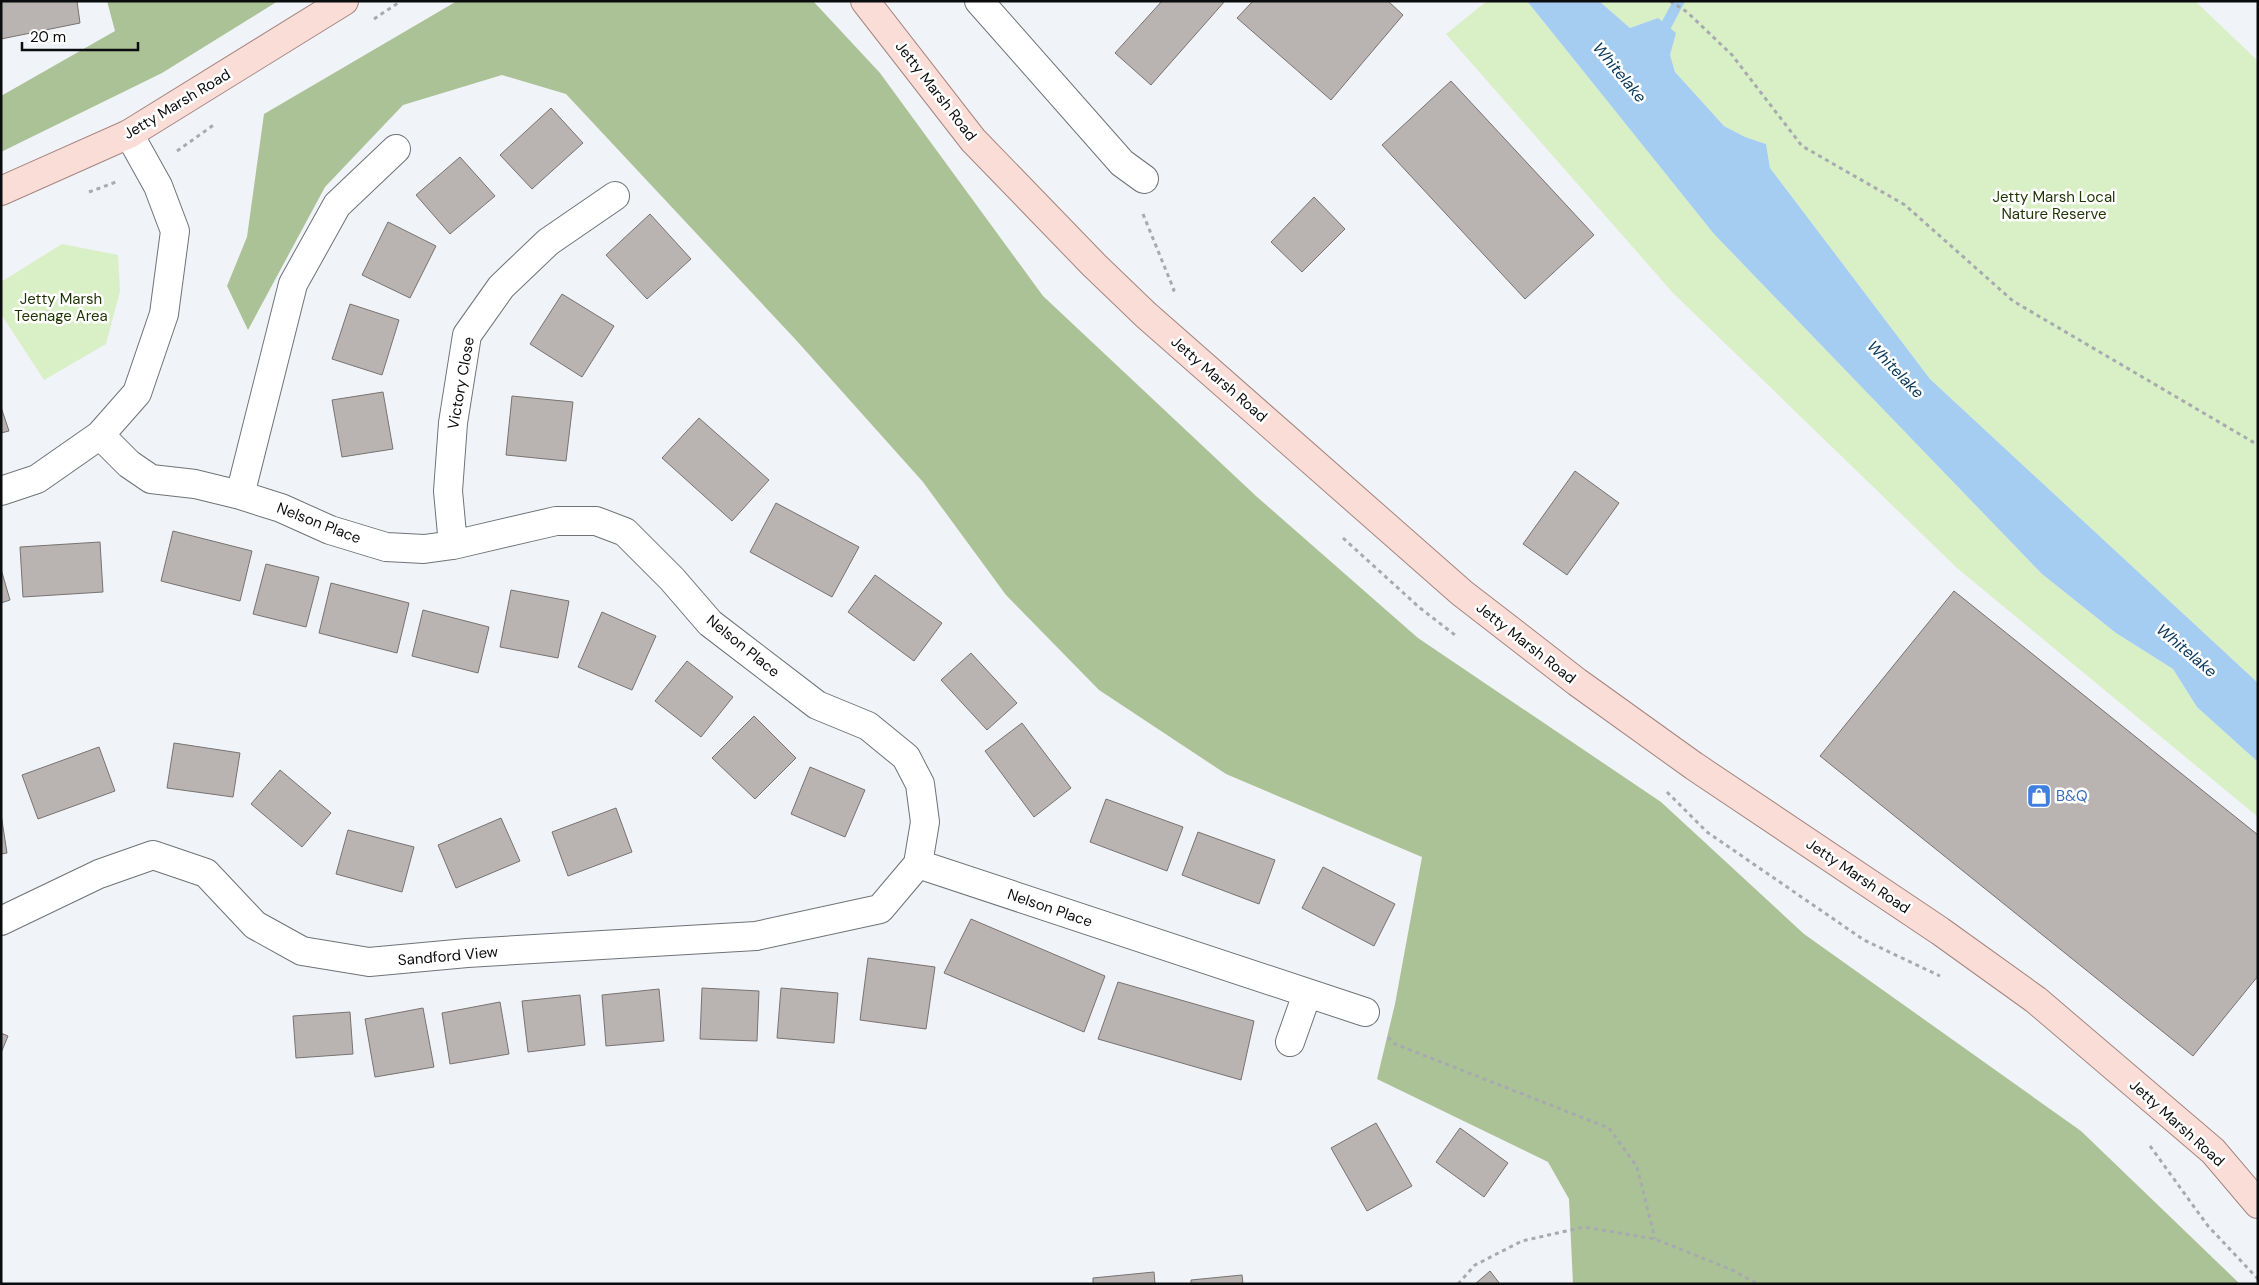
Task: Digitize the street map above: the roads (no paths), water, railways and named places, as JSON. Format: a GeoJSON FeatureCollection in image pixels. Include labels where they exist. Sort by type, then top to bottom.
{"type":"FeatureCollection","features":[{"type":"Feature","properties":{"kind":"main road","name":"Jetty Marsh Road"},"geometry":{"type":"LineString","coordinates":[[1,191],[129,134],[344,1]]}},
{"type":"Feature","properties":{"kind":"main road","name":"Jetty Marsh Road"},"geometry":{"type":"LineString","coordinates":[[865,1],[974,140],[1094,265],[1146,315],[1462,593],[1577,682],[1694,766],[1940,931],[2036,1000],[2213,1151],[2258,1204]]}},
{"type":"Feature","properties":{"kind":"street"},"geometry":{"type":"LineString","coordinates":[[979,1],[1122,163],[1144,179]]}},
{"type":"Feature","properties":{"kind":"street"},"geometry":{"type":"LineString","coordinates":[[1,491],[37,479],[100,435],[137,393],[164,314],[175,231],[158,186],[129,134]]}},
{"type":"Feature","properties":{"kind":"street"},"geometry":{"type":"LineString","coordinates":[[240,495],[293,284],[337,205],[396,150]]}},
{"type":"Feature","properties":{"kind":"street","name":"Victory Close"},"geometry":{"type":"LineString","coordinates":[[453,545],[448,491],[453,423],[467,335],[501,287],[548,242],[615,196]]}},
{"type":"Feature","properties":{"kind":"street","name":"Nelson Place"},"geometry":{"type":"LineString","coordinates":[[100,435],[129,464],[151,479],[195,484],[240,495],[281,508],[330,530],[386,547],[424,549],[453,545],[556,521],[596,521],[625,532],[672,579],[710,623],[818,705],[868,726],[906,757],[920,784],[925,822],[918,864],[1365,1012]]}},
{"type":"Feature","properties":{"kind":"street","name":"Sandford View"},"geometry":{"type":"LineString","coordinates":[[1,922],[99,874],[153,855],[206,873],[255,925],[302,950],[369,962],[468,953],[756,936],[880,909],[918,864]]}},
{"type":"Feature","properties":{"kind":"street"},"geometry":{"type":"LineString","coordinates":[[1290,1042],[1307,994]]}},
{"type":"Feature","properties":{"kind":"water","name":"Whitelake"},"geometry":{"type":"Polygon","coordinates":[[[1527,1],[1599,1],[1630,28],[1658,18],[1676,33],[1670,55],[1675,72],[1724,126],[1745,137],[1766,144],[1770,168],[1930,379],[2258,683],[2258,762],[2197,707],[2173,669],[2116,633],[2042,574],[1714,234],[1527,1]]]}},
{"type":"Feature","properties":{"kind":"waterway"},"geometry":{"type":"LineString","coordinates":[[1659,39],[1679,1]]}},
{"type":"Feature","properties":{"kind":"place","name":"B&Q"},"geometry":{"type":"Point","coordinates":[2039,796]}},
{"type":"Feature","properties":{"kind":"park label","name":"Jetty Marsh Local Nature Reserve"},"geometry":{"type":"Point","coordinates":[2054,206]}},
{"type":"Feature","properties":{"kind":"park label","name":"Jetty Marsh Teenage Area"},"geometry":{"type":"Point","coordinates":[61,308]}}]}
